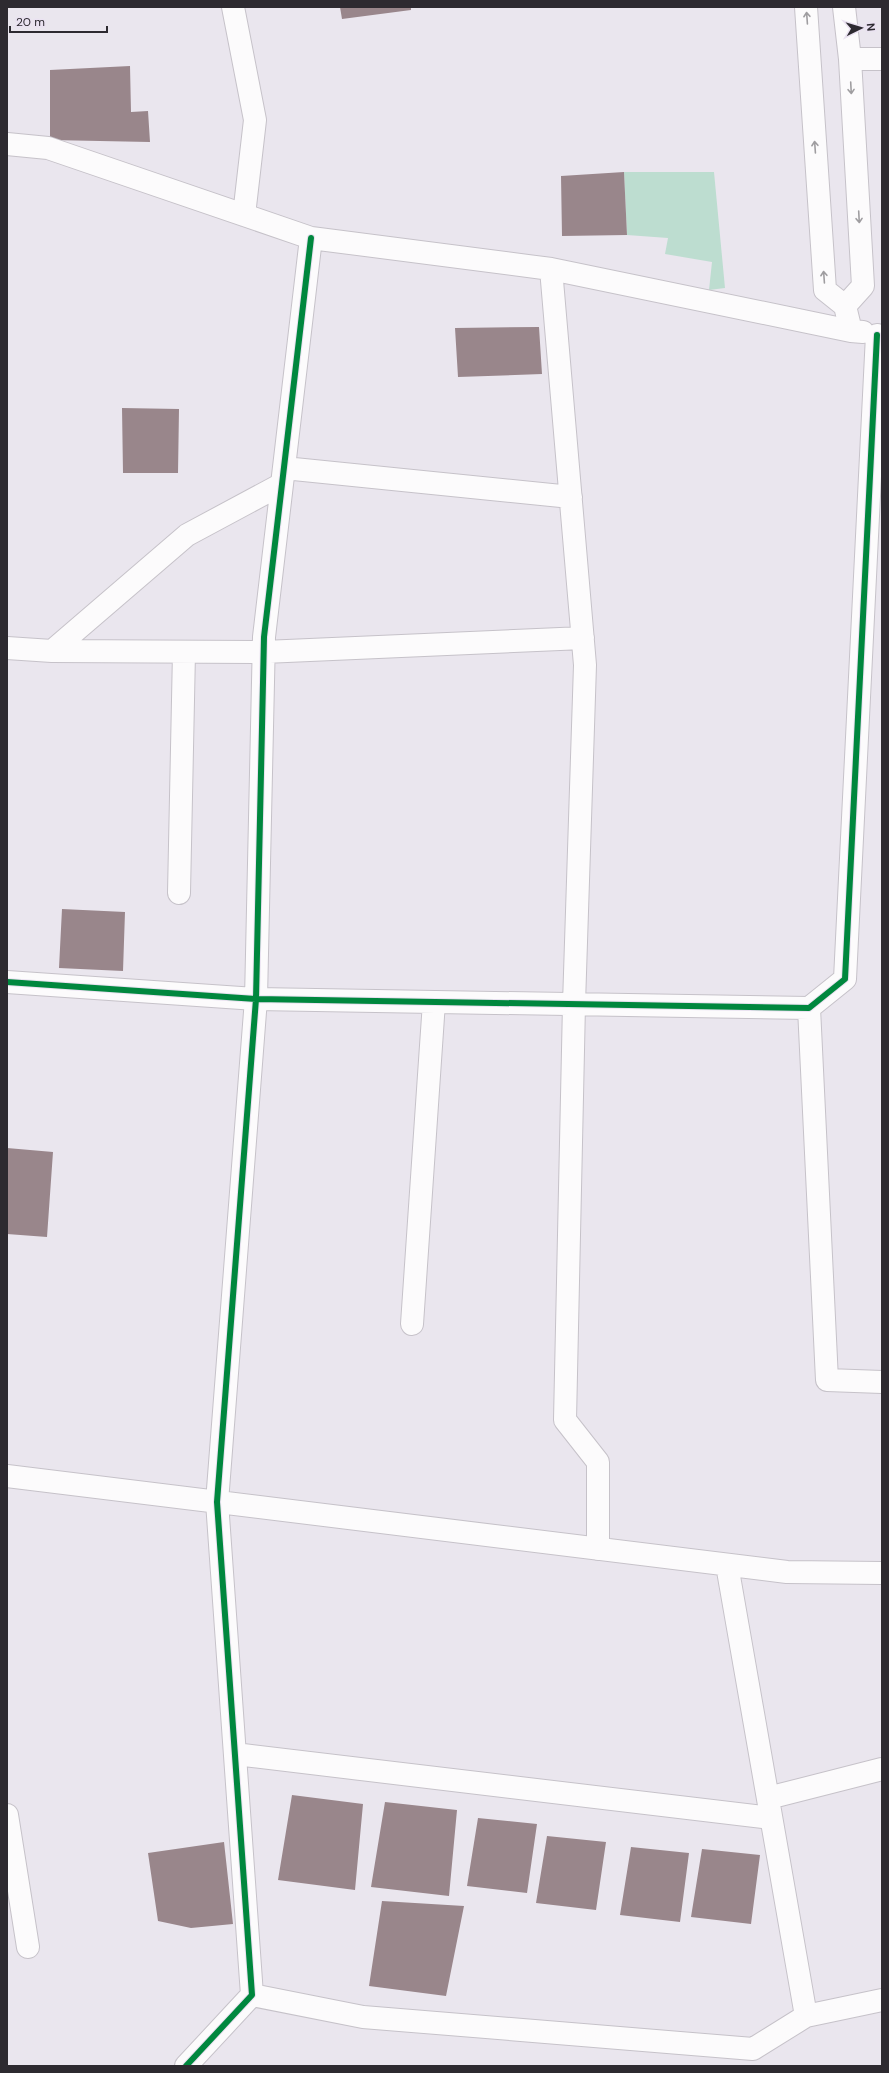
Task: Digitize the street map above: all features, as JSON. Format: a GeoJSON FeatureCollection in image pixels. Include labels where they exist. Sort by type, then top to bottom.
{"type":"FeatureCollection","features":[{"type":"Feature","properties":{"kind":"street"},"geometry":{"type":"LineString","coordinates":[[233,7],[255,120],[244,215]]}},
{"type":"Feature","properties":{"kind":"street"},"geometry":{"type":"LineString","coordinates":[[806,7],[825,290],[846,306],[851,331]]}},
{"type":"Feature","properties":{"kind":"street"},"geometry":{"type":"LineString","coordinates":[[844,7],[850,59],[863,286],[846,306]]}},
{"type":"Feature","properties":{"kind":"street"},"geometry":{"type":"LineString","coordinates":[[850,59],[882,59]]}},
{"type":"Feature","properties":{"kind":"street"},"geometry":{"type":"LineString","coordinates":[[7,144],[48,148],[311,238],[551,269],[851,331],[880,335],[845,979],[809,1008],[256,999],[7,982]]}},
{"type":"Feature","properties":{"kind":"street"},"geometry":{"type":"LineString","coordinates":[[186,2066],[252,1995],[217,1502],[256,999],[264,637],[311,238]]}},
{"type":"Feature","properties":{"kind":"street"},"geometry":{"type":"LineString","coordinates":[[551,269],[585,665],[574,1004],[565,1420],[598,1462],[598,1549]]}},
{"type":"Feature","properties":{"kind":"street"},"geometry":{"type":"LineString","coordinates":[[52,652],[187,535],[283,476],[571,497]]}},
{"type":"Feature","properties":{"kind":"street"},"geometry":{"type":"LineString","coordinates":[[7,648],[52,652],[264,652],[583,638]]}},
{"type":"Feature","properties":{"kind":"street"},"geometry":{"type":"LineString","coordinates":[[179,893],[184,652]]}},
{"type":"Feature","properties":{"kind":"street"},"geometry":{"type":"LineString","coordinates":[[412,1324],[434,1002]]}},
{"type":"Feature","properties":{"kind":"street"},"geometry":{"type":"LineString","coordinates":[[809,1008],[827,1380],[882,1382]]}},
{"type":"Feature","properties":{"kind":"street"},"geometry":{"type":"LineString","coordinates":[[7,1476],[787,1572],[882,1573]]}},
{"type":"Feature","properties":{"kind":"street"},"geometry":{"type":"LineString","coordinates":[[728,1565],[806,2016]]}},
{"type":"Feature","properties":{"kind":"street"},"geometry":{"type":"LineString","coordinates":[[235,1754],[769,1808],[882,1769]]}},
{"type":"Feature","properties":{"kind":"street"},"geometry":{"type":"LineString","coordinates":[[7,1815],[28,1947]]}},
{"type":"Feature","properties":{"kind":"street"},"geometry":{"type":"LineString","coordinates":[[252,1995],[363,2017],[753,2049],[806,2016],[882,2000]]}},
{"type":"Feature","properties":{"kind":"green space"},"geometry":{"type":"Polygon","coordinates":[[[624,172],[714,172],[725,288],[709,290],[712,262],[665,254],[668,238],[627,235],[624,172]]]}},
{"type":"Feature","properties":{"kind":"building"},"geometry":{"type":"Polygon","coordinates":[[[340,7],[411,7],[411,10],[342,19],[340,7]]]}},
{"type":"Feature","properties":{"kind":"building"},"geometry":{"type":"Polygon","coordinates":[[[130,66],[131,112],[148,111],[150,142],[50,140],[50,70],[130,66]]]}},
{"type":"Feature","properties":{"kind":"building"},"geometry":{"type":"Polygon","coordinates":[[[624,172],[627,235],[562,236],[561,176],[624,172]]]}},
{"type":"Feature","properties":{"kind":"building"},"geometry":{"type":"Polygon","coordinates":[[[539,327],[542,374],[458,377],[455,328],[539,327]]]}},
{"type":"Feature","properties":{"kind":"building"},"geometry":{"type":"Polygon","coordinates":[[[122,408],[179,409],[178,473],[123,473],[122,408]]]}},
{"type":"Feature","properties":{"kind":"building"},"geometry":{"type":"Polygon","coordinates":[[[62,909],[125,912],[123,971],[59,968],[62,909]]]}},
{"type":"Feature","properties":{"kind":"building"},"geometry":{"type":"Polygon","coordinates":[[[7,1148],[53,1152],[47,1237],[7,1234],[7,1148]]]}},
{"type":"Feature","properties":{"kind":"building"},"geometry":{"type":"Polygon","coordinates":[[[292,1795],[363,1804],[355,1890],[278,1880],[292,1795]]]}},
{"type":"Feature","properties":{"kind":"building"},"geometry":{"type":"Polygon","coordinates":[[[385,1802],[457,1810],[449,1896],[371,1887],[385,1802]]]}},
{"type":"Feature","properties":{"kind":"building"},"geometry":{"type":"Polygon","coordinates":[[[478,1818],[537,1824],[527,1893],[467,1886],[478,1818]]]}},
{"type":"Feature","properties":{"kind":"building"},"geometry":{"type":"Polygon","coordinates":[[[547,1836],[606,1842],[596,1910],[536,1903],[547,1836]]]}},
{"type":"Feature","properties":{"kind":"building"},"geometry":{"type":"Polygon","coordinates":[[[224,1842],[233,1924],[191,1928],[158,1921],[148,1853],[224,1842]]]}},
{"type":"Feature","properties":{"kind":"building"},"geometry":{"type":"Polygon","coordinates":[[[631,1847],[689,1853],[680,1922],[620,1915],[631,1847]]]}},
{"type":"Feature","properties":{"kind":"building"},"geometry":{"type":"Polygon","coordinates":[[[702,1849],[760,1855],[751,1924],[691,1917],[702,1849]]]}},
{"type":"Feature","properties":{"kind":"building"},"geometry":{"type":"Polygon","coordinates":[[[382,1901],[464,1906],[446,1996],[369,1986],[382,1901]]]}},
{"type":"Feature","properties":{"kind":"cycle path"},"geometry":{"type":"LineString","coordinates":[[186,2066],[252,1995],[217,1502],[256,999],[264,637],[311,238]]}},
{"type":"Feature","properties":{"kind":"cycle path"},"geometry":{"type":"LineString","coordinates":[[7,982],[256,999],[809,1008],[845,979],[877,335]]}}]}
